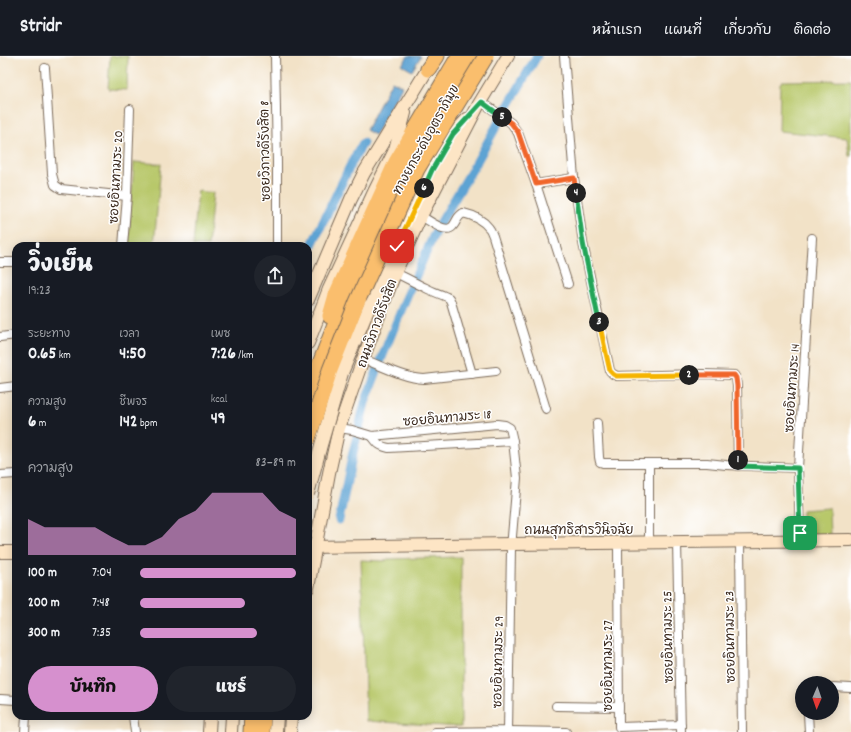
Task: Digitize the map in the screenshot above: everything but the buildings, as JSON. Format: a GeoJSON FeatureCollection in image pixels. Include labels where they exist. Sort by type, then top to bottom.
{"type":"FeatureCollection","features":[{"type":"Feature","properties":{"kind":"highway"},"geometry":{"type":"LineString","coordinates":[[312,378],[317,364],[332,292],[396,162],[459,56]]}},
{"type":"Feature","properties":{"kind":"highway","name":"ทางยกระดับอุตราภิมุข"},"geometry":{"type":"LineString","coordinates":[[312,388],[346,298],[408,163],[472,56]]}},
{"type":"Feature","properties":{"kind":"highway","name":"ถนนวิภาวดีรังสิต"},"geometry":{"type":"LineString","coordinates":[[312,415],[327,368],[355,299],[415,167],[482,56]]}},
{"type":"Feature","properties":{"kind":"highway","name":"ทางยกระดับอุตราภิมุข"},"geometry":{"type":"LineString","coordinates":[[312,426],[330,370],[352,315],[417,169],[486,56]]}},
{"type":"Feature","properties":{"kind":"highway"},"geometry":{"type":"LineString","coordinates":[[247,732],[248,720]]}},
{"type":"Feature","properties":{"kind":"highway"},"geometry":{"type":"LineString","coordinates":[[250,732],[252,720]]}},
{"type":"Feature","properties":{"kind":"highway"},"geometry":{"type":"LineString","coordinates":[[259,732],[260,720]]}},
{"type":"Feature","properties":{"kind":"highway"},"geometry":{"type":"LineString","coordinates":[[262,732],[263,720]]}},
{"type":"Feature","properties":{"kind":"main road","name":"ถนนวิภาวดีรังสิต"},"geometry":{"type":"LineString","coordinates":[[312,543],[340,426],[368,361],[395,273],[422,216],[480,103],[508,56]]}},
{"type":"Feature","properties":{"kind":"main road"},"geometry":{"type":"LineString","coordinates":[[312,288],[351,198],[364,173],[434,60]]}},
{"type":"Feature","properties":{"kind":"main road"},"geometry":{"type":"LineString","coordinates":[[312,334],[332,292],[374,192],[395,150],[410,97]]}},
{"type":"Feature","properties":{"kind":"main road"},"geometry":{"type":"LineString","coordinates":[[312,480],[342,373],[370,305],[432,170],[453,134],[480,103]]}},
{"type":"Feature","properties":{"kind":"main road"},"geometry":{"type":"LineString","coordinates":[[312,428],[322,432],[340,426]]}},
{"type":"Feature","properties":{"kind":"main road"},"geometry":{"type":"LineString","coordinates":[[312,494],[314,494],[328,473]]}},
{"type":"Feature","properties":{"kind":"main road","name":"ถนนสุทธิสารวินิจฉัย"},"geometry":{"type":"LineString","coordinates":[[312,547],[851,540]]}},
{"type":"Feature","properties":{"kind":"main road"},"geometry":{"type":"LineString","coordinates":[[0,552],[12,552]]}},
{"type":"Feature","properties":{"kind":"main road"},"geometry":{"type":"LineString","coordinates":[[209,732],[210,720]]}},
{"type":"Feature","properties":{"kind":"main road"},"geometry":{"type":"LineString","coordinates":[[231,732],[232,720]]}},
{"type":"Feature","properties":{"kind":"main road"},"geometry":{"type":"LineString","coordinates":[[276,732],[277,720]]}},
{"type":"Feature","properties":{"kind":"main road"},"geometry":{"type":"LineString","coordinates":[[290,732],[291,720]]}},
{"type":"Feature","properties":{"kind":"street","name":"ซอยวิภาวดีรังสิต 8"},"geometry":{"type":"LineString","coordinates":[[275,56],[277,242]]}},
{"type":"Feature","properties":{"kind":"street"},"geometry":{"type":"LineString","coordinates":[[564,56],[574,178],[583,243],[610,371],[616,376],[702,374],[734,375],[737,386],[738,466]]}},
{"type":"Feature","properties":{"kind":"street"},"geometry":{"type":"LineString","coordinates":[[45,68],[52,174],[55,185],[60,189],[127,196]]}},
{"type":"Feature","properties":{"kind":"street"},"geometry":{"type":"LineString","coordinates":[[480,103],[511,123],[518,132],[568,284]]}},
{"type":"Feature","properties":{"kind":"street","name":"ซอยอินทามระ 20"},"geometry":{"type":"LineString","coordinates":[[124,242],[130,109]]}},
{"type":"Feature","properties":{"kind":"street"},"geometry":{"type":"LineString","coordinates":[[536,184],[574,178]]}},
{"type":"Feature","properties":{"kind":"street"},"geometry":{"type":"LineString","coordinates":[[422,216],[444,229],[450,229],[453,227],[458,217],[463,213],[476,218],[488,227],[493,236],[546,409]]}},
{"type":"Feature","properties":{"kind":"street","name":"ซอยอินทามระ 14"},"geometry":{"type":"LineString","coordinates":[[800,541],[798,468],[812,238]]}},
{"type":"Feature","properties":{"kind":"street"},"geometry":{"type":"LineString","coordinates":[[0,262],[12,262]]}},
{"type":"Feature","properties":{"kind":"street"},"geometry":{"type":"LineString","coordinates":[[395,273],[449,298],[452,302],[472,374]]}},
{"type":"Feature","properties":{"kind":"street"},"geometry":{"type":"LineString","coordinates":[[0,337],[12,336]]}},
{"type":"Feature","properties":{"kind":"street"},"geometry":{"type":"LineString","coordinates":[[368,361],[416,378],[424,379],[496,371]]}},
{"type":"Feature","properties":{"kind":"street"},"geometry":{"type":"LineString","coordinates":[[0,388],[12,386]]}},
{"type":"Feature","properties":{"kind":"street"},"geometry":{"type":"LineString","coordinates":[[597,422],[600,462],[707,463],[738,466],[798,468]]}},
{"type":"Feature","properties":{"kind":"street","name":"ซอยอินทามระ 18"},"geometry":{"type":"LineString","coordinates":[[340,426],[372,436],[497,424],[505,425],[510,428],[513,441],[516,478],[512,544]]}},
{"type":"Feature","properties":{"kind":"street","name":"ซอยอินทามระ 18"},"geometry":{"type":"LineString","coordinates":[[372,436],[378,444],[389,448],[513,441]]}},
{"type":"Feature","properties":{"kind":"street"},"geometry":{"type":"LineString","coordinates":[[649,463],[649,543]]}},
{"type":"Feature","properties":{"kind":"street"},"geometry":{"type":"LineString","coordinates":[[0,475],[12,474]]}},
{"type":"Feature","properties":{"kind":"street","name":"ซอยอินทามระ 25"},"geometry":{"type":"LineString","coordinates":[[677,542],[681,729]]}},
{"type":"Feature","properties":{"kind":"street","name":"ซอยอินทามระ 23"},"geometry":{"type":"LineString","coordinates":[[740,542],[742,732]]}},
{"type":"Feature","properties":{"kind":"street","name":"ซอยอินทามระ 27"},"geometry":{"type":"LineString","coordinates":[[618,543],[619,727],[681,729]]}},
{"type":"Feature","properties":{"kind":"street","name":"ซอยอินทามระ 29"},"geometry":{"type":"LineString","coordinates":[[508,731],[512,544]]}},
{"type":"Feature","properties":{"kind":"street"},"geometry":{"type":"LineString","coordinates":[[839,687],[851,688]]}},
{"type":"Feature","properties":{"kind":"street"},"geometry":{"type":"LineString","coordinates":[[0,700],[12,700]]}},
{"type":"Feature","properties":{"kind":"street"},"geometry":{"type":"LineString","coordinates":[[556,706],[619,707]]}},
{"type":"Feature","properties":{"kind":"street"},"geometry":{"type":"LineString","coordinates":[[25,732],[26,720]]}},
{"type":"Feature","properties":{"kind":"street"},"geometry":{"type":"LineString","coordinates":[[134,720],[135,732]]}},
{"type":"Feature","properties":{"kind":"street"},"geometry":{"type":"LineString","coordinates":[[808,720],[809,732]]}},
{"type":"Feature","properties":{"kind":"street"},"geometry":{"type":"LineString","coordinates":[[435,732],[566,732]]}},
{"type":"Feature","properties":{"kind":"green space"},"geometry":{"type":"Polygon","coordinates":[[[110,56],[128,56],[127,90],[108,89],[110,56]]]}},
{"type":"Feature","properties":{"kind":"green space"},"geometry":{"type":"Polygon","coordinates":[[[851,80],[851,156],[849,156],[847,138],[779,131],[780,84],[782,81],[851,80]]]}},
{"type":"Feature","properties":{"kind":"green space"},"geometry":{"type":"Polygon","coordinates":[[[134,162],[161,164],[154,242],[128,242],[134,162]]]}},
{"type":"Feature","properties":{"kind":"green space"},"geometry":{"type":"Polygon","coordinates":[[[198,191],[213,193],[208,242],[193,242],[198,191]]]}},
{"type":"Feature","properties":{"kind":"green space"},"geometry":{"type":"Polygon","coordinates":[[[829,508],[830,536],[802,535],[802,510],[829,508]]]}},
{"type":"Feature","properties":{"kind":"green space"},"geometry":{"type":"Polygon","coordinates":[[[461,557],[461,727],[366,721],[361,560],[385,561],[388,559],[461,557]]]}},
{"type":"Feature","properties":{"kind":"water"},"geometry":{"type":"Polygon","coordinates":[[[408,56],[421,56],[412,71],[402,65],[408,56]]]}},
{"type":"Feature","properties":{"kind":"water"},"geometry":{"type":"Polygon","coordinates":[[[392,81],[402,86],[375,135],[366,130],[392,81]]]}},
{"type":"Feature","properties":{"kind":"waterway"},"geometry":{"type":"LineString","coordinates":[[339,520],[365,403],[407,296],[435,232],[537,56]]}},
{"type":"Feature","properties":{"kind":"waterway"},"geometry":{"type":"LineString","coordinates":[[312,245],[352,162],[363,143]]}},
{"type":"Feature","properties":{"kind":"route"},"geometry":{"type":"LineString","coordinates":[[397,246],[432,170],[453,134],[482,102],[492,108],[511,123],[518,132],[536,184],[574,178],[583,243],[610,371],[616,376],[702,374],[734,375],[737,386],[738,466],[798,468],[800,533]]}}]}
